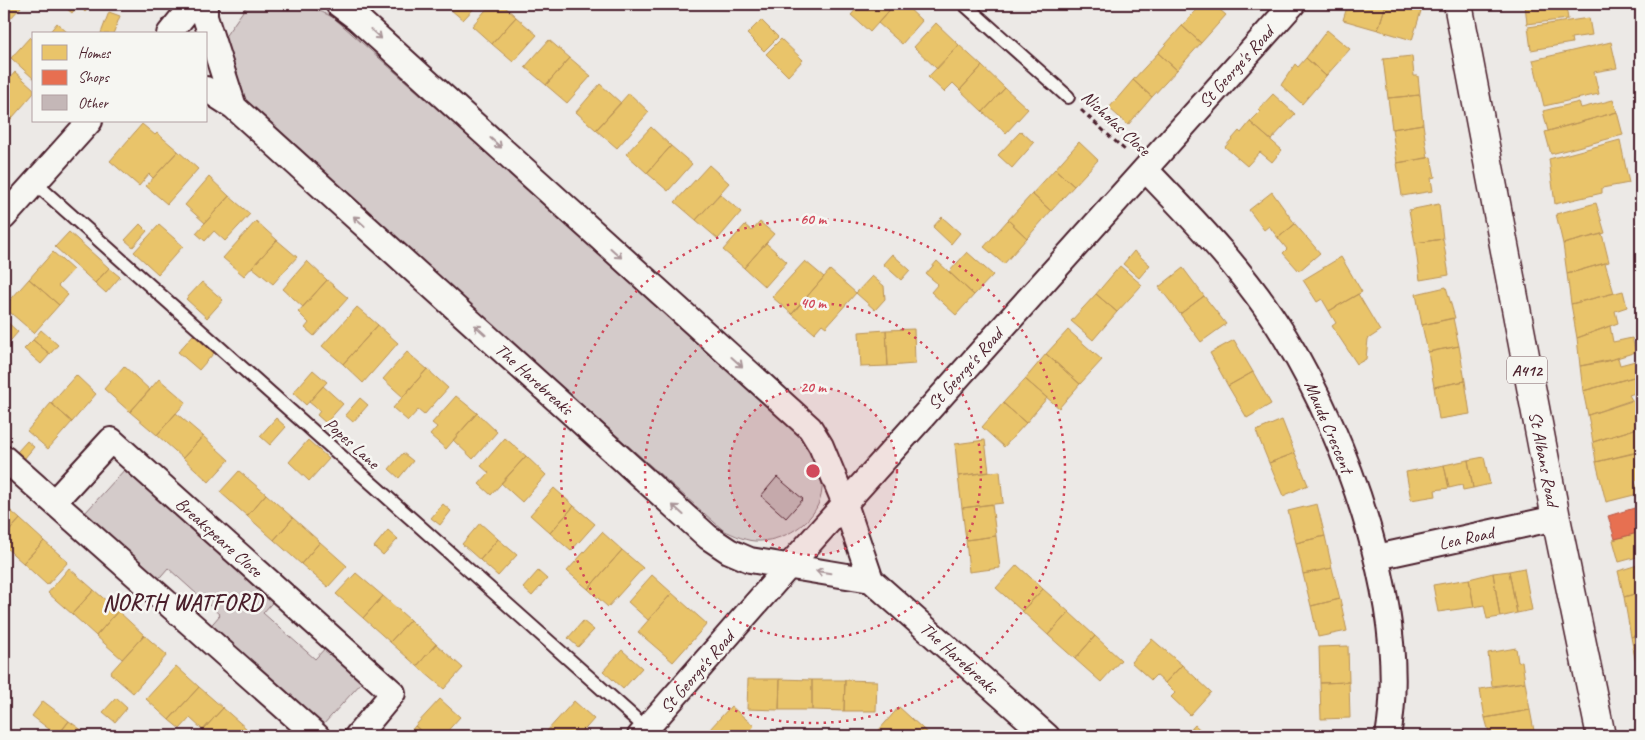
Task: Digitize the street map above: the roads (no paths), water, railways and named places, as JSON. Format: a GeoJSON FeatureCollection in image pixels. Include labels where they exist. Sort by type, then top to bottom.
{"type":"FeatureCollection","features":[{"type":"Feature","properties":{"kind":"main road","name":"St Albans Road"},"geometry":{"type":"LineString","coordinates":[[1458,4],[1556,518],[1601,736]]}},
{"type":"Feature","properties":{"kind":"street"},"geometry":{"type":"LineString","coordinates":[[171,32],[193,4]]}},
{"type":"Feature","properties":{"kind":"street","name":"The Harebreaks"},"geometry":{"type":"LineString","coordinates":[[205,4],[204,17],[234,107]]}},
{"type":"Feature","properties":{"kind":"street","name":"The Harebreaks"},"geometry":{"type":"LineString","coordinates":[[338,4],[358,18],[810,428],[821,446],[845,504],[871,580],[1047,736]]}},
{"type":"Feature","properties":{"kind":"street","name":"St George's Road"},"geometry":{"type":"LineString","coordinates":[[644,732],[788,567],[1293,4]]}},
{"type":"Feature","properties":{"kind":"street","name":"The Harebreaks"},"geometry":{"type":"LineString","coordinates":[[208,90],[234,107],[708,537],[729,551],[750,560],[871,580]]}},
{"type":"Feature","properties":{"kind":"street"},"geometry":{"type":"LineString","coordinates":[[4,217],[89,122]]}},
{"type":"Feature","properties":{"kind":"street","name":"Maude Crescent"},"geometry":{"type":"LineString","coordinates":[[1145,168],[1207,234],[1248,283],[1285,335],[1313,384],[1336,438],[1377,557],[1390,630],[1392,671],[1388,736]]}},
{"type":"Feature","properties":{"kind":"street","name":"Breakspeare Close"},"geometry":{"type":"LineString","coordinates":[[54,502],[111,440],[393,693],[357,736]]}},
{"type":"Feature","properties":{"kind":"street"},"geometry":{"type":"LineString","coordinates":[[4,458],[317,736]]}},
{"type":"Feature","properties":{"kind":"street","name":"Lea Road"},"geometry":{"type":"LineString","coordinates":[[1377,557],[1556,518]]}},
{"type":"Feature","properties":{"kind":"lane"},"geometry":{"type":"LineString","coordinates":[[964,4],[1068,98]]}},
{"type":"Feature","properties":{"kind":"lane","name":"Popes Lane"},"geometry":{"type":"LineString","coordinates":[[35,182],[644,732]]}},
{"type":"Feature","properties":{"kind":"district","name":"NORTH WATFORD"},"geometry":{"type":"Point","coordinates":[183,602]}}]}
